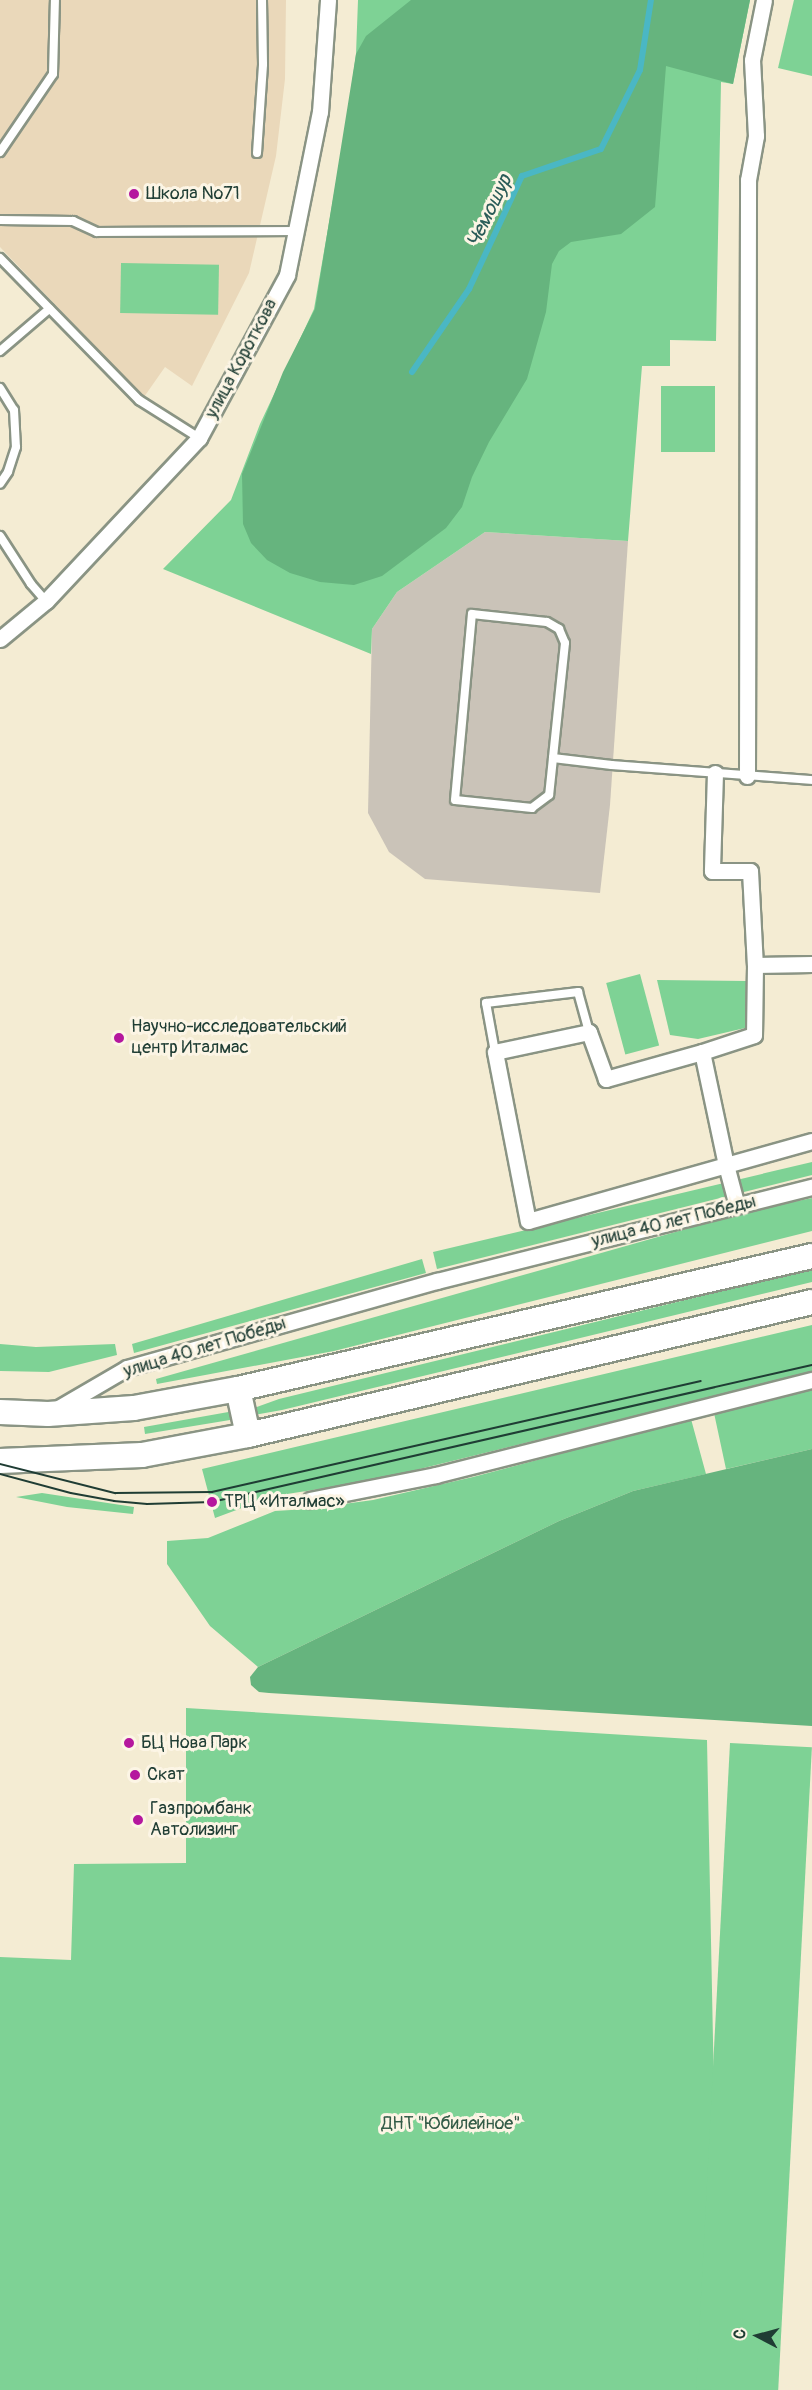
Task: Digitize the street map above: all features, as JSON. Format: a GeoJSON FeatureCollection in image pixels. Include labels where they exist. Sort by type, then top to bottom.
{"type":"FeatureCollection","features":[{"type":"Feature","properties":{"kind":"main road","name":"улица 40 лет Победы"},"geometry":{"type":"LineString","coordinates":[[48,1414],[134,1408],[238,1389],[812,1256]]}},
{"type":"Feature","properties":{"kind":"main road"},"geometry":{"type":"LineString","coordinates":[[5,1460],[142,1455],[248,1435],[812,1302]]}},
{"type":"Feature","properties":{"kind":"main road"},"geometry":{"type":"LineString","coordinates":[[238,1389],[248,1435]]}},
{"type":"Feature","properties":{"kind":"main road"},"geometry":{"type":"LineString","coordinates":[[0,1412],[48,1414]]}},
{"type":"Feature","properties":{"kind":"street","name":"улица Короткова"},"geometry":{"type":"LineString","coordinates":[[0,639],[46,601],[199,438],[287,275],[320,112],[328,0]]}},
{"type":"Feature","properties":{"kind":"street"},"geometry":{"type":"LineString","coordinates":[[747,776],[748,180],[756,136],[752,60],[764,0]]}},
{"type":"Feature","properties":{"kind":"street"},"geometry":{"type":"LineString","coordinates":[[714,773],[712,871],[750,872],[755,965],[754,1035],[606,1079],[589,1032],[495,1052],[528,1221],[812,1141]]}},
{"type":"Feature","properties":{"kind":"street"},"geometry":{"type":"LineString","coordinates":[[755,965],[812,964]]}},
{"type":"Feature","properties":{"kind":"street"},"geometry":{"type":"LineString","coordinates":[[702,1052],[737,1206]]}},
{"type":"Feature","properties":{"kind":"street","name":"улица 40 лет Победы"},"geometry":{"type":"LineString","coordinates":[[48,1414],[127,1368],[437,1281],[812,1187]]}},
{"type":"Feature","properties":{"kind":"street"},"geometry":{"type":"LineString","coordinates":[[310,1500],[426,1477],[812,1380]]}},
{"type":"Feature","properties":{"kind":"lane"},"geometry":{"type":"LineString","coordinates":[[0,152],[53,74],[55,0]]}},
{"type":"Feature","properties":{"kind":"lane"},"geometry":{"type":"LineString","coordinates":[[257,153],[263,64],[262,0]]}},
{"type":"Feature","properties":{"kind":"lane"},"geometry":{"type":"LineString","coordinates":[[0,220],[73,221],[97,232],[296,231]]}},
{"type":"Feature","properties":{"kind":"lane"},"geometry":{"type":"LineString","coordinates":[[0,258],[139,400],[199,438]]}},
{"type":"Feature","properties":{"kind":"lane"},"geometry":{"type":"LineString","coordinates":[[1,348],[49,309]]}},
{"type":"Feature","properties":{"kind":"lane"},"geometry":{"type":"LineString","coordinates":[[0,388],[14,410],[16,447],[8,472],[0,484]]}},
{"type":"Feature","properties":{"kind":"lane"},"geometry":{"type":"LineString","coordinates":[[0,536],[31,584],[46,601]]}},
{"type":"Feature","properties":{"kind":"lane"},"geometry":{"type":"LineString","coordinates":[[472,614],[547,622],[559,628],[565,643],[553,758],[549,795],[532,808],[455,800],[472,614]]}},
{"type":"Feature","properties":{"kind":"lane"},"geometry":{"type":"LineString","coordinates":[[553,758],[812,780]]}},
{"type":"Feature","properties":{"kind":"lane"},"geometry":{"type":"LineString","coordinates":[[495,1052],[486,1003],[578,992],[589,1032]]}},
{"type":"Feature","properties":{"kind":"shaded area","name":"Школа №71"},"geometry":{"type":"Polygon","coordinates":[[[0,0],[286,0],[285,79],[276,156],[249,273],[192,386],[165,367],[144,397],[0,247],[0,0]]]}},
{"type":"Feature","properties":{"kind":"shaded area"},"geometry":{"type":"Polygon","coordinates":[[[485,532],[628,541],[610,805],[600,893],[425,879],[389,852],[368,813],[372,629],[397,592],[485,532]]]}},
{"type":"Feature","properties":{"kind":"green space"},"geometry":{"type":"Polygon","coordinates":[[[358,0],[750,0],[733,84],[721,82],[716,341],[670,340],[670,366],[642,366],[628,541],[485,532],[397,592],[372,629],[371,654],[163,569],[231,500],[260,424],[314,309],[347,119],[356,54],[358,0]]]}},
{"type":"Feature","properties":{"kind":"green space"},"geometry":{"type":"Polygon","coordinates":[[[411,0],[750,0],[733,84],[666,66],[655,207],[621,234],[571,242],[559,251],[552,264],[546,312],[527,379],[489,442],[472,477],[462,507],[446,528],[382,576],[354,585],[320,582],[290,573],[267,560],[251,543],[243,524],[242,474],[283,372],[315,309],[356,54],[366,36],[411,0]]]}},
{"type":"Feature","properties":{"kind":"green space"},"geometry":{"type":"Polygon","coordinates":[[[794,0],[812,0],[812,76],[778,68],[794,0]]]}},
{"type":"Feature","properties":{"kind":"green space"},"geometry":{"type":"Polygon","coordinates":[[[121,263],[219,265],[218,315],[120,313],[121,263]]]}},
{"type":"Feature","properties":{"kind":"green space"},"geometry":{"type":"Polygon","coordinates":[[[661,386],[715,386],[715,452],[661,452],[661,386]]]}},
{"type":"Feature","properties":{"kind":"green space"},"geometry":{"type":"Polygon","coordinates":[[[640,974],[659,1045],[625,1055],[606,983],[640,974]]]}},
{"type":"Feature","properties":{"kind":"green space"},"geometry":{"type":"Polygon","coordinates":[[[657,980],[746,981],[745,1028],[698,1039],[670,1035],[657,980]]]}},
{"type":"Feature","properties":{"kind":"green space"},"geometry":{"type":"Polygon","coordinates":[[[812,1162],[812,1175],[437,1269],[433,1252],[812,1162]]]}},
{"type":"Feature","properties":{"kind":"green space"},"geometry":{"type":"Polygon","coordinates":[[[812,1198],[812,1231],[334,1351],[157,1384],[156,1379],[746,1212],[812,1198]]]}},
{"type":"Feature","properties":{"kind":"green space"},"geometry":{"type":"Polygon","coordinates":[[[422,1259],[426,1273],[134,1353],[132,1344],[422,1259]]]}},
{"type":"Feature","properties":{"kind":"green space"},"geometry":{"type":"Polygon","coordinates":[[[812,1269],[812,1282],[282,1410],[254,1415],[251,1409],[279,1399],[812,1269]]]}},
{"type":"Feature","properties":{"kind":"green space"},"geometry":{"type":"Polygon","coordinates":[[[812,1325],[812,1372],[371,1481],[274,1496],[215,1518],[202,1469],[812,1325]]]}},
{"type":"Feature","properties":{"kind":"green space"},"geometry":{"type":"Polygon","coordinates":[[[0,1344],[36,1347],[115,1344],[117,1355],[49,1372],[0,1371],[0,1344]]]}},
{"type":"Feature","properties":{"kind":"green space"},"geometry":{"type":"Polygon","coordinates":[[[812,1390],[812,1449],[726,1469],[714,1413],[812,1390]]]}},
{"type":"Feature","properties":{"kind":"green space"},"geometry":{"type":"Polygon","coordinates":[[[234,1411],[236,1419],[145,1434],[144,1427],[234,1411]]]}},
{"type":"Feature","properties":{"kind":"green space"},"geometry":{"type":"Polygon","coordinates":[[[691,1419],[706,1474],[633,1491],[559,1521],[258,1667],[210,1626],[167,1564],[167,1541],[208,1538],[275,1511],[373,1500],[473,1477],[691,1419]]]}},
{"type":"Feature","properties":{"kind":"green space"},"geometry":{"type":"Polygon","coordinates":[[[812,1449],[812,1726],[269,1693],[259,1692],[251,1685],[250,1677],[258,1667],[559,1521],[633,1491],[812,1449]]]}},
{"type":"Feature","properties":{"kind":"green space"},"geometry":{"type":"Polygon","coordinates":[[[42,1493],[134,1507],[133,1514],[67,1507],[16,1497],[42,1493]]]}},
{"type":"Feature","properties":{"kind":"green space","name":"ДНТ \"Юбилейное\""},"geometry":{"type":"Polygon","coordinates":[[[186,1708],[707,1740],[720,2390],[0,2390],[0,1957],[71,1960],[74,1864],[186,1863],[186,1708]]]}},
{"type":"Feature","properties":{"kind":"green space"},"geometry":{"type":"Polygon","coordinates":[[[730,1743],[812,1747],[778,2390],[696,2389],[730,1743]]]}},
{"type":"Feature","properties":{"kind":"waterway","name":"Чемошур"},"geometry":{"type":"LineString","coordinates":[[412,372],[469,289],[522,176],[601,149],[640,70],[651,0]]}},
{"type":"Feature","properties":{"kind":"tram line"},"geometry":{"type":"LineString","coordinates":[[0,1474],[71,1493],[114,1501],[147,1504],[212,1502],[812,1365]]}},
{"type":"Feature","properties":{"kind":"tram line"},"geometry":{"type":"LineString","coordinates":[[0,1464],[115,1493],[212,1492],[701,1381]]}},
{"type":"Feature","properties":{"kind":"place","name":"Школа №71"},"geometry":{"type":"Point","coordinates":[134,194]}},
{"type":"Feature","properties":{"kind":"place","name":"Научно-исследовательский центр Италмас"},"geometry":{"type":"Point","coordinates":[119,1038]}},
{"type":"Feature","properties":{"kind":"place","name":"ТРЦ «Италмас»"},"geometry":{"type":"Point","coordinates":[212,1502]}},
{"type":"Feature","properties":{"kind":"place","name":"БЦ Нова Парк"},"geometry":{"type":"Point","coordinates":[129,1743]}},
{"type":"Feature","properties":{"kind":"place","name":"Скат"},"geometry":{"type":"Point","coordinates":[135,1775]}},
{"type":"Feature","properties":{"kind":"place","name":"Газпромбанк Автолизинг"},"geometry":{"type":"Point","coordinates":[138,1820]}}]}
